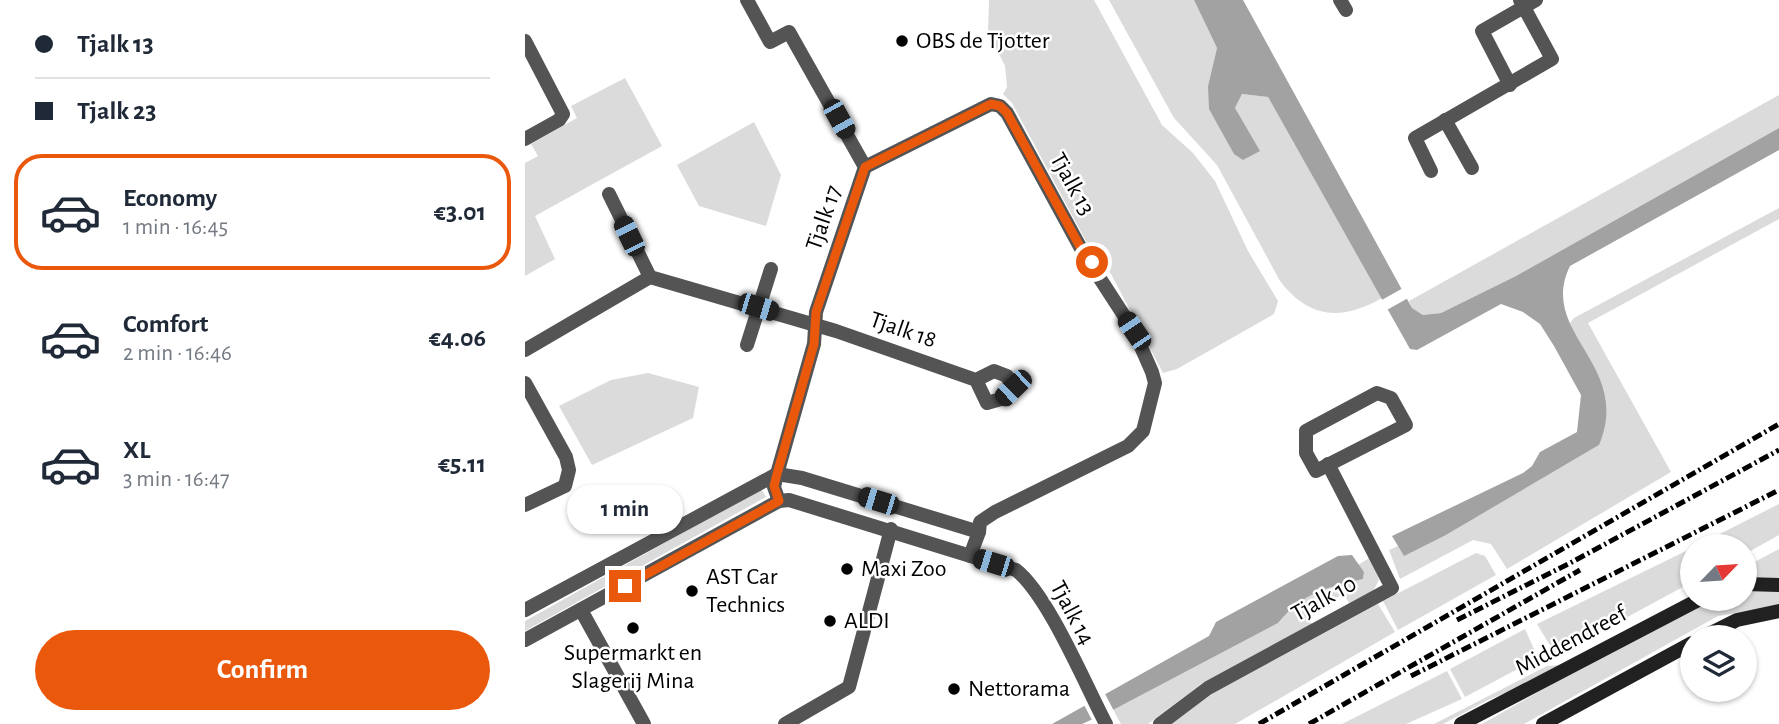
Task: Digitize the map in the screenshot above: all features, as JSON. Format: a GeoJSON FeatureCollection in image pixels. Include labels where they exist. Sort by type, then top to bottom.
{"type":"FeatureCollection","features":[{"type":"Feature","properties":{"kind":"main road"},"geometry":{"type":"LineString","coordinates":[[1757,584],[1779,584]]}},
{"type":"Feature","properties":{"kind":"main road","name":"Middendreef"},"geometry":{"type":"LineString","coordinates":[[1461,724],[1680,610]]}},
{"type":"Feature","properties":{"kind":"main road"},"geometry":{"type":"LineString","coordinates":[[1727,625],[1737,620],[1779,611]]}},
{"type":"Feature","properties":{"kind":"main road"},"geometry":{"type":"LineString","coordinates":[[1543,724],[1680,650]]}},
{"type":"Feature","properties":{"kind":"street","name":"Tjalk 17"},"geometry":{"type":"LineString","coordinates":[[747,0],[769,43],[789,32],[865,167],[816,312],[814,344],[774,486],[779,501]]}},
{"type":"Feature","properties":{"kind":"street"},"geometry":{"type":"LineString","coordinates":[[1431,171],[1415,138],[1510,85],[1552,59],[1527,2],[1482,31],[1510,85]]}},
{"type":"Feature","properties":{"kind":"street"},"geometry":{"type":"LineString","coordinates":[[525,41],[563,114],[559,120],[525,139]]}},
{"type":"Feature","properties":{"kind":"street","name":"Tjalk 13"},"geometry":{"type":"LineString","coordinates":[[865,167],[991,104],[1000,106],[1007,113],[1084,254],[1134,331],[1152,372],[1155,383],[1143,431],[1128,446],[995,512],[980,522],[979,532]]}},
{"type":"Feature","properties":{"kind":"street"},"geometry":{"type":"LineString","coordinates":[[1445,120],[1472,168]]}},
{"type":"Feature","properties":{"kind":"street"},"geometry":{"type":"LineString","coordinates":[[525,351],[650,277],[609,194]]}},
{"type":"Feature","properties":{"kind":"street"},"geometry":{"type":"LineString","coordinates":[[747,345],[771,268]]}},
{"type":"Feature","properties":{"kind":"street","name":"Tjalk 18"},"geometry":{"type":"LineString","coordinates":[[650,277],[836,331],[976,380]]}},
{"type":"Feature","properties":{"kind":"street"},"geometry":{"type":"LineString","coordinates":[[525,383],[566,457],[569,470],[565,486],[525,505]]}},
{"type":"Feature","properties":{"kind":"street"},"geometry":{"type":"LineString","coordinates":[[1377,393],[1391,398],[1406,425],[1322,468],[1306,453],[1305,431],[1377,393]]}},
{"type":"Feature","properties":{"kind":"street","name":"Tjalk 10"},"geometry":{"type":"LineString","coordinates":[[1160,724],[1209,688],[1392,588],[1322,468]]}},
{"type":"Feature","properties":{"kind":"street"},"geometry":{"type":"LineString","coordinates":[[525,610],[777,474],[802,478],[979,532],[970,556]]}},
{"type":"Feature","properties":{"kind":"street","name":"Tjalk 14"},"geometry":{"type":"LineString","coordinates":[[779,501],[789,500],[891,529],[1016,570],[1029,580],[1106,722]]}},
{"type":"Feature","properties":{"kind":"street"},"geometry":{"type":"LineString","coordinates":[[525,640],[779,501]]}},
{"type":"Feature","properties":{"kind":"street"},"geometry":{"type":"LineString","coordinates":[[785,724],[849,687],[891,529]]}},
{"type":"Feature","properties":{"kind":"street"},"geometry":{"type":"LineString","coordinates":[[581,610],[644,724]]}},
{"type":"Feature","properties":{"kind":"shaded area"},"geometry":{"type":"Polygon","coordinates":[[[989,0],[1094,0],[1162,125],[1193,153],[1215,181],[1248,251],[1278,301],[1274,314],[1177,369],[1163,373],[1111,274],[1095,258],[1012,103],[1003,94],[1007,87],[1005,66],[988,32],[989,0]]]}},
{"type":"Feature","properties":{"kind":"shaded area"},"geometry":{"type":"Polygon","coordinates":[[[1109,0],[1194,0],[1217,48],[1208,86],[1234,154],[1241,120],[1235,108],[1242,94],[1268,97],[1382,298],[1340,313],[1314,309],[1291,294],[1280,281],[1217,165],[1174,118],[1109,0]]]}},
{"type":"Feature","properties":{"kind":"shaded area"},"geometry":{"type":"Polygon","coordinates":[[[1194,0],[1243,0],[1412,308],[1423,315],[1441,313],[1516,276],[1779,128],[1779,150],[1570,266],[1563,290],[1565,311],[1596,370],[1604,392],[1606,417],[1599,445],[1446,535],[1404,556],[1392,536],[1523,473],[1532,466],[1540,452],[1577,432],[1581,395],[1540,324],[1523,312],[1501,304],[1417,350],[1410,349],[1268,97],[1242,94],[1235,108],[1260,151],[1243,160],[1234,154],[1209,109],[1208,86],[1217,48],[1194,0]]]}},
{"type":"Feature","properties":{"kind":"shaded area"},"geometry":{"type":"Polygon","coordinates":[[[625,78],[662,146],[535,216],[555,259],[525,276],[525,163],[538,156],[531,144],[577,118],[571,106],[625,78]]]}},
{"type":"Feature","properties":{"kind":"shaded area"},"geometry":{"type":"Polygon","coordinates":[[[1779,95],[1779,128],[1516,276],[1441,313],[1423,315],[1412,308],[1409,301],[1779,95]]]}},
{"type":"Feature","properties":{"kind":"shaded area"},"geometry":{"type":"Polygon","coordinates":[[[754,122],[781,175],[766,226],[699,206],[677,165],[754,122]]]}},
{"type":"Feature","properties":{"kind":"shaded area"},"geometry":{"type":"Polygon","coordinates":[[[1779,208],[1779,219],[1588,323],[1671,472],[1507,569],[1491,544],[1473,540],[1400,579],[1389,550],[1398,546],[1404,555],[1446,535],[1599,445],[1570,323],[1574,318],[1779,208]]]}},
{"type":"Feature","properties":{"kind":"shaded area"},"geometry":{"type":"Polygon","coordinates":[[[648,373],[699,387],[693,418],[592,465],[559,406],[611,380],[648,373]]]}},
{"type":"Feature","properties":{"kind":"shaded area"},"geometry":{"type":"Polygon","coordinates":[[[761,489],[766,497],[525,631],[525,621],[761,489]]]}},
{"type":"Feature","properties":{"kind":"shaded area"},"geometry":{"type":"Polygon","coordinates":[[[1779,504],[1779,535],[1757,547],[1757,534],[1720,534],[1779,504]]]}},
{"type":"Feature","properties":{"kind":"shaded area"},"geometry":{"type":"Polygon","coordinates":[[[1779,549],[1779,578],[1757,578],[1757,561],[1779,549]]]}},
{"type":"Feature","properties":{"kind":"shaded area"},"geometry":{"type":"Polygon","coordinates":[[[1476,553],[1485,556],[1496,575],[1398,630],[1383,601],[1476,553]]]}},
{"type":"Feature","properties":{"kind":"shaded area"},"geometry":{"type":"Polygon","coordinates":[[[1680,554],[1680,589],[1563,652],[1554,652],[1537,624],[1680,554]]]}},
{"type":"Feature","properties":{"kind":"shaded area"},"geometry":{"type":"Polygon","coordinates":[[[1352,555],[1364,572],[1363,579],[1307,597],[1278,623],[1113,710],[1082,724],[1052,724],[1209,636],[1216,622],[1338,556],[1352,555]]]}},
{"type":"Feature","properties":{"kind":"shaded area"},"geometry":{"type":"Polygon","coordinates":[[[1371,557],[1379,580],[1373,591],[1349,603],[1344,594],[1307,613],[1312,624],[1204,682],[1148,724],[1121,724],[1113,710],[1278,623],[1307,597],[1327,588],[1363,579],[1364,572],[1358,565],[1371,557]]]}},
{"type":"Feature","properties":{"kind":"shaded area"},"geometry":{"type":"Polygon","coordinates":[[[1757,591],[1779,591],[1779,607],[1757,610],[1757,591]]]}},
{"type":"Feature","properties":{"kind":"shaded area"},"geometry":{"type":"Polygon","coordinates":[[[1378,604],[1395,632],[1235,724],[1171,724],[1212,694],[1378,604]]]}},
{"type":"Feature","properties":{"kind":"shaded area"},"geometry":{"type":"Polygon","coordinates":[[[1690,611],[1752,611],[1718,616],[1702,625],[1680,625],[1680,637],[1524,724],[1482,724],[1612,650],[1690,611]]]}},
{"type":"Feature","properties":{"kind":"shaded area"},"geometry":{"type":"Polygon","coordinates":[[[1525,629],[1538,658],[1465,697],[1450,669],[1525,629]]]}},
{"type":"Feature","properties":{"kind":"shaded area"},"geometry":{"type":"Polygon","coordinates":[[[1562,665],[1549,676],[1488,700],[1443,724],[1434,724],[1547,666],[1562,665]]]}},
{"type":"Feature","properties":{"kind":"shaded area"},"geometry":{"type":"Polygon","coordinates":[[[1447,671],[1462,699],[1406,724],[1342,724],[1447,671]]]}},
{"type":"Feature","properties":{"kind":"pier"},"geometry":{"type":"Polygon","coordinates":[[[1405,287],[1410,297],[1385,311],[1380,301],[1405,287]]]}},
{"type":"Feature","properties":{"kind":"pier"},"geometry":{"type":"Polygon","coordinates":[[[1104,692],[1115,713],[1093,722],[1083,703],[1104,692]]]}},
{"type":"Feature","properties":{"kind":"railway"},"geometry":{"type":"LineString","coordinates":[[1259,724],[1779,424]]}},
{"type":"Feature","properties":{"kind":"railway"},"geometry":{"type":"LineString","coordinates":[[1457,620],[1572,562],[1779,450]]}},
{"type":"Feature","properties":{"kind":"railway"},"geometry":{"type":"LineString","coordinates":[[1411,676],[1779,490]]}},
{"type":"Feature","properties":{"kind":"railway"},"geometry":{"type":"LineString","coordinates":[[1309,724],[1580,570]]}},
{"type":"Feature","properties":{"kind":"place","name":"OBS de Tjotter"},"geometry":{"type":"Point","coordinates":[902,41]}},
{"type":"Feature","properties":{"kind":"place","name":"Maxi Zoo"},"geometry":{"type":"Point","coordinates":[847,569]}},
{"type":"Feature","properties":{"kind":"place","name":"AST Car Technics"},"geometry":{"type":"Point","coordinates":[692,591]}},
{"type":"Feature","properties":{"kind":"place","name":"ALDI"},"geometry":{"type":"Point","coordinates":[830,621]}},
{"type":"Feature","properties":{"kind":"place","name":"Supermarkt en Slagerij Mina"},"geometry":{"type":"Point","coordinates":[633,628]}},
{"type":"Feature","properties":{"kind":"place","name":"Nettorama"},"geometry":{"type":"Point","coordinates":[954,689]}},
{"type":"Feature","properties":{"kind":"route"},"geometry":{"type":"LineString","coordinates":[[625,586],[779,501],[774,486],[814,344],[816,312],[865,167],[991,104],[1000,106],[1007,113],[1084,254],[1092,262]]}}]}
